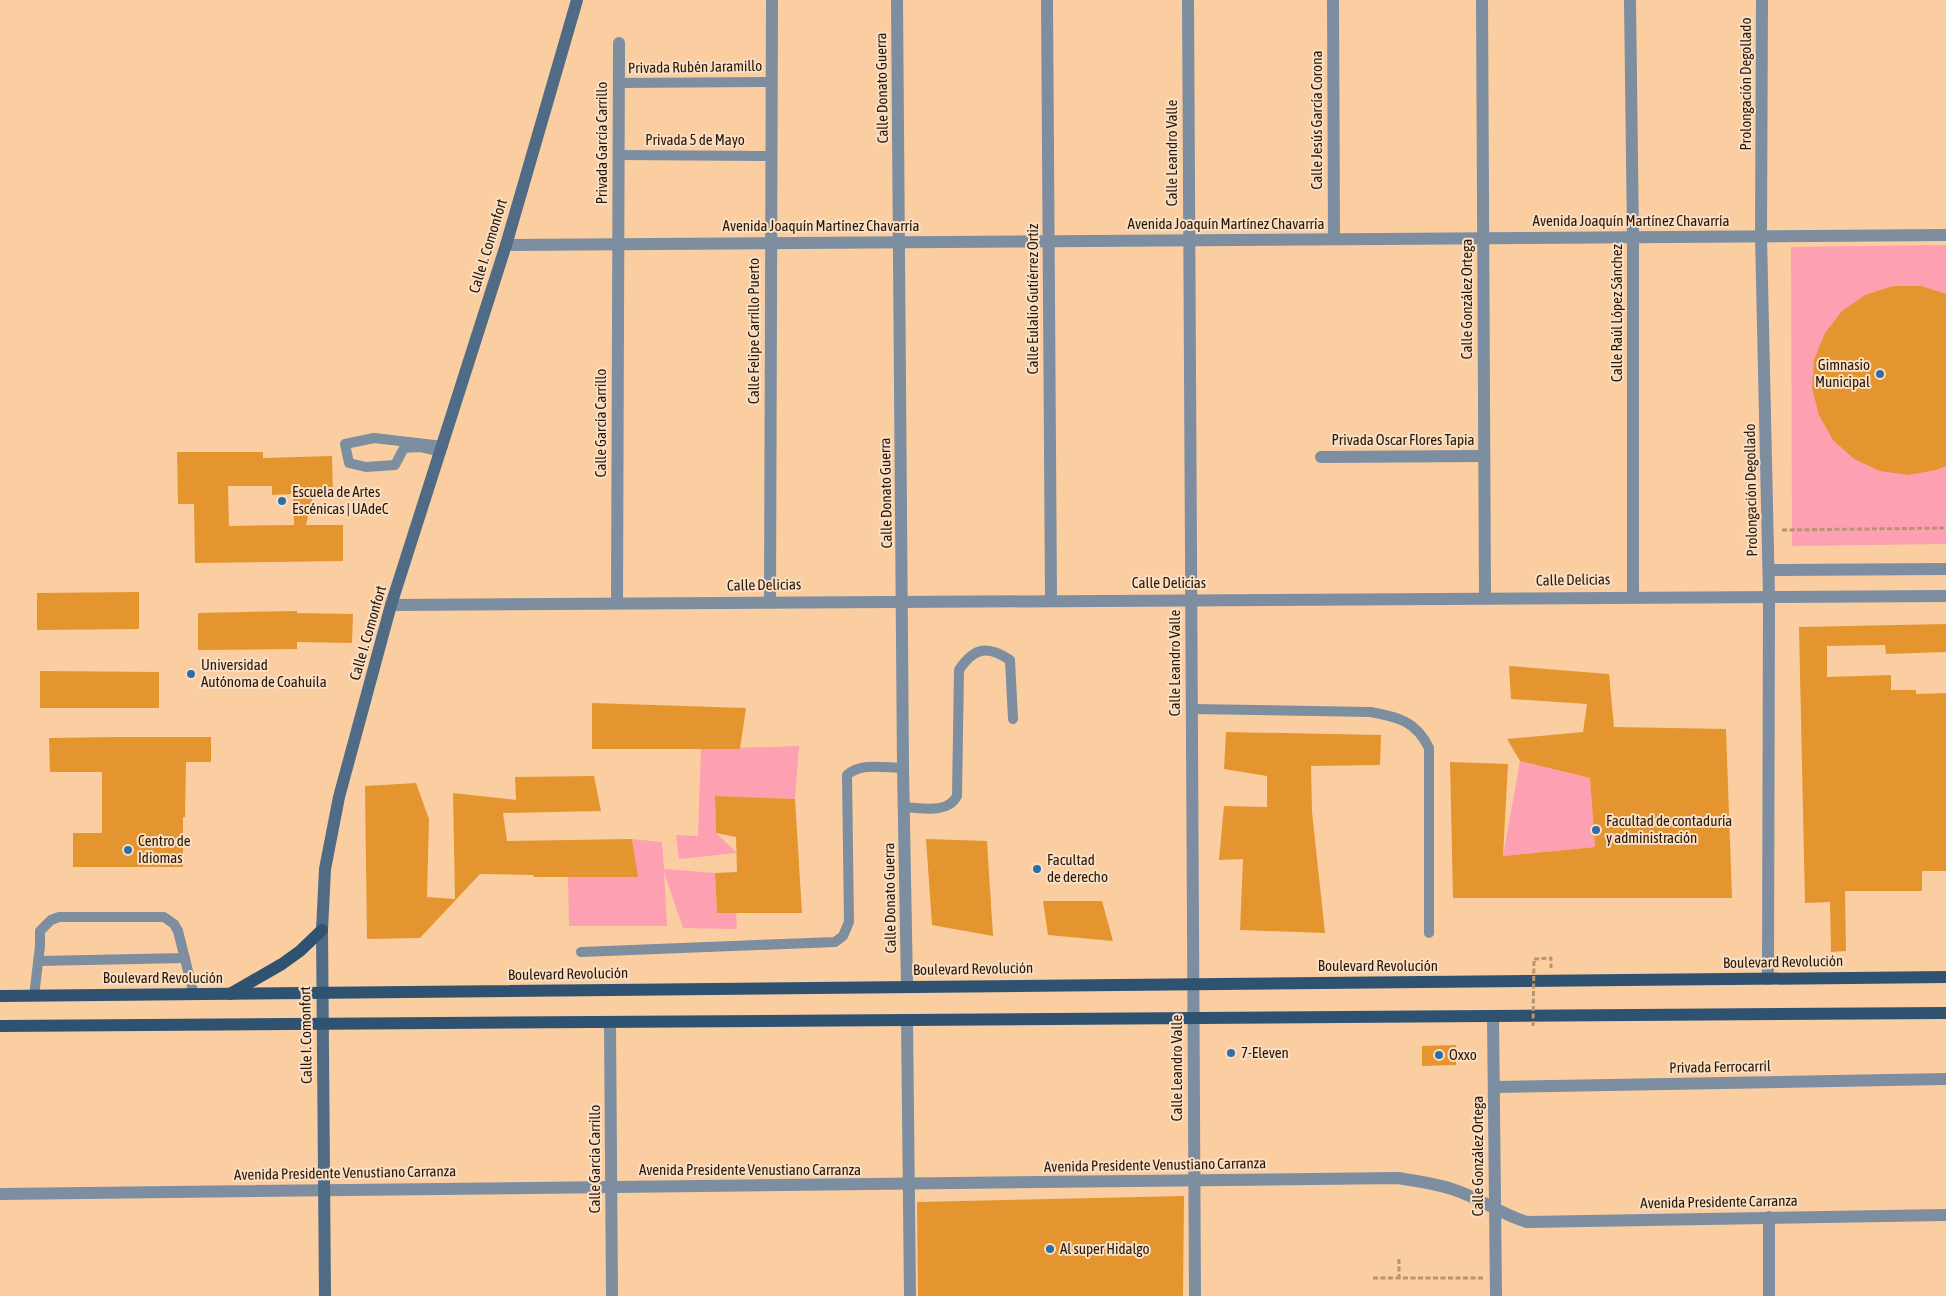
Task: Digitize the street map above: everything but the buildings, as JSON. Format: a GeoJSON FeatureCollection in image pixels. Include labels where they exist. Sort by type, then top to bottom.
{"type":"FeatureCollection","features":[{"type":"Feature","properties":{"kind":"main road","name":"Calle I. Comonfort"},"geometry":{"type":"LineString","coordinates":[[325,1296],[321,993],[322,930],[325,869],[339,797],[392,605],[506,245],[577,0]]}},
{"type":"Feature","properties":{"kind":"main road"},"geometry":{"type":"LineString","coordinates":[[229,994],[282,964],[322,930]]}},
{"type":"Feature","properties":{"kind":"main road","name":"Boulevard Revolución"},"geometry":{"type":"LineString","coordinates":[[0,996],[1946,977]]}},
{"type":"Feature","properties":{"kind":"main road"},"geometry":{"type":"LineString","coordinates":[[0,1026],[1946,1013]]}},
{"type":"Feature","properties":{"kind":"street","name":"Calle Felipe Carrillo Puerto"},"geometry":{"type":"LineString","coordinates":[[770,601],[772,0]]}},
{"type":"Feature","properties":{"kind":"street","name":"Calle Donato Guerra"},"geometry":{"type":"LineString","coordinates":[[897,0],[903,768],[907,986]]}},
{"type":"Feature","properties":{"kind":"street","name":"Calle Eulalio Gutiérrez Ortiz"},"geometry":{"type":"LineString","coordinates":[[1047,0],[1051,598]]}},
{"type":"Feature","properties":{"kind":"street","name":"Calle Leandro Valle"},"geometry":{"type":"LineString","coordinates":[[1188,0],[1195,1296]]}},
{"type":"Feature","properties":{"kind":"street","name":"Calle Jesús García Corona"},"geometry":{"type":"LineString","coordinates":[[1333,0],[1334,239]]}},
{"type":"Feature","properties":{"kind":"street","name":"Calle González Ortega"},"geometry":{"type":"LineString","coordinates":[[1482,0],[1485,598]]}},
{"type":"Feature","properties":{"kind":"street","name":"Calle Raúl López Sánchez"},"geometry":{"type":"LineString","coordinates":[[1630,0],[1633,237],[1633,596]]}},
{"type":"Feature","properties":{"kind":"street","name":"Prolongación Degollado"},"geometry":{"type":"LineString","coordinates":[[1762,0],[1761,236],[1769,530],[1768,979]]}},
{"type":"Feature","properties":{"kind":"street","name":"Privada García Carrillo"},"geometry":{"type":"LineString","coordinates":[[618,244],[619,43]]}},
{"type":"Feature","properties":{"kind":"street","name":"Avenida Joaquín Martínez Chavarría"},"geometry":{"type":"LineString","coordinates":[[506,245],[1946,234]]}},
{"type":"Feature","properties":{"kind":"street","name":"Calle García Carrillo"},"geometry":{"type":"LineString","coordinates":[[617,603],[618,244]]}},
{"type":"Feature","properties":{"kind":"street","name":"Privada Oscar Flores Tapia"},"geometry":{"type":"LineString","coordinates":[[1321,457],[1484,456]]}},
{"type":"Feature","properties":{"kind":"street"},"geometry":{"type":"LineString","coordinates":[[1769,570],[1946,569]]}},
{"type":"Feature","properties":{"kind":"street","name":"Calle Delicias"},"geometry":{"type":"LineString","coordinates":[[392,605],[1051,598],[1192,600],[1633,596],[1946,596]]}},
{"type":"Feature","properties":{"kind":"street","name":"Calle González Ortega"},"geometry":{"type":"LineString","coordinates":[[1493,1016],[1496,1296]]}},
{"type":"Feature","properties":{"kind":"street"},"geometry":{"type":"LineString","coordinates":[[908,1020],[910,1296]]}},
{"type":"Feature","properties":{"kind":"street","name":"Calle García Carrillo"},"geometry":{"type":"LineString","coordinates":[[610,1022],[612,1296]]}},
{"type":"Feature","properties":{"kind":"street","name":"Privada Ferrocarril"},"geometry":{"type":"LineString","coordinates":[[1494,1087],[1946,1079]]}},
{"type":"Feature","properties":{"kind":"street","name":"Avenida Presidente Venustiano Carranza"},"geometry":{"type":"LineString","coordinates":[[0,1194],[1398,1178],[1428,1182],[1453,1189],[1495,1210]]}},
{"type":"Feature","properties":{"kind":"street","name":"Avenida Presidente Carranza"},"geometry":{"type":"LineString","coordinates":[[1495,1210],[1527,1222],[1545,1223],[1770,1217],[1946,1215]]}},
{"type":"Feature","properties":{"kind":"street"},"geometry":{"type":"LineString","coordinates":[[1769,1296],[1770,1217]]}},
{"type":"Feature","properties":{"kind":"lane","name":"Privada Rubén Jaramillo"},"geometry":{"type":"LineString","coordinates":[[619,83],[772,82]]}},
{"type":"Feature","properties":{"kind":"lane","name":"Privada 5 de Mayo"},"geometry":{"type":"LineString","coordinates":[[618,155],[771,156]]}},
{"type":"Feature","properties":{"kind":"lane"},"geometry":{"type":"LineString","coordinates":[[374,438],[442,449],[404,448],[395,465],[366,467],[349,463],[345,444],[374,438]]}},
{"type":"Feature","properties":{"kind":"lane"},"geometry":{"type":"LineString","coordinates":[[904,807],[946,808],[954,803],[957,796],[959,670],[966,658],[975,652],[984,650],[1000,653],[1010,660],[1014,719]]}},
{"type":"Feature","properties":{"kind":"lane"},"geometry":{"type":"LineString","coordinates":[[1192,709],[1371,712],[1394,716],[1410,724],[1423,735],[1429,748],[1430,933]]}},
{"type":"Feature","properties":{"kind":"lane"},"geometry":{"type":"LineString","coordinates":[[581,952],[835,942],[843,936],[849,922],[848,775],[852,770],[860,767],[903,768]]}},
{"type":"Feature","properties":{"kind":"lane"},"geometry":{"type":"LineString","coordinates":[[34,996],[40,931],[51,920],[59,918],[164,917],[174,924],[178,931],[194,995]]}},
{"type":"Feature","properties":{"kind":"lane"},"geometry":{"type":"LineString","coordinates":[[38,961],[185,958]]}},
{"type":"Feature","properties":{"kind":"path"},"geometry":{"type":"LineString","coordinates":[[1769,530],[1946,528]]}},
{"type":"Feature","properties":{"kind":"path"},"geometry":{"type":"LineString","coordinates":[[1533,1026],[1534,959],[1551,958]]}},
{"type":"Feature","properties":{"kind":"path"},"geometry":{"type":"LineString","coordinates":[[1399,1259],[1399,1278]]}},
{"type":"Feature","properties":{"kind":"path"},"geometry":{"type":"LineString","coordinates":[[1373,1278],[1496,1278]]}},
{"type":"Feature","properties":{"kind":"shaded area"},"geometry":{"type":"Polygon","coordinates":[[[1946,245],[1946,544],[1792,546],[1791,247],[1946,245]]]}},
{"type":"Feature","properties":{"kind":"shaded area"},"geometry":{"type":"Polygon","coordinates":[[[799,746],[795,799],[715,796],[716,833],[737,853],[679,859],[676,835],[698,836],[701,749],[799,746]]]}},
{"type":"Feature","properties":{"kind":"shaded area"},"geometry":{"type":"Polygon","coordinates":[[[1520,761],[1590,778],[1595,847],[1503,856],[1520,761]]]}},
{"type":"Feature","properties":{"kind":"shaded area"},"geometry":{"type":"Polygon","coordinates":[[[632,839],[662,842],[664,869],[715,873],[717,912],[736,913],[737,929],[683,928],[664,872],[667,926],[569,926],[568,877],[637,877],[632,839]]]}},
{"type":"Feature","properties":{"kind":"place","name":"Gimnasio Municipal"},"geometry":{"type":"Point","coordinates":[1880,374]}},
{"type":"Feature","properties":{"kind":"place","name":"Escuela de Artes Escénicas | UAdeC"},"geometry":{"type":"Point","coordinates":[282,501]}},
{"type":"Feature","properties":{"kind":"place","name":"Universidad Autónoma de Coahuila"},"geometry":{"type":"Point","coordinates":[191,674]}},
{"type":"Feature","properties":{"kind":"place","name":"Facultad de contaduría y administración"},"geometry":{"type":"Point","coordinates":[1596,830]}},
{"type":"Feature","properties":{"kind":"place","name":"Centro de Idiomas"},"geometry":{"type":"Point","coordinates":[128,850]}},
{"type":"Feature","properties":{"kind":"place","name":"Facultad de derecho"},"geometry":{"type":"Point","coordinates":[1037,869]}},
{"type":"Feature","properties":{"kind":"place","name":"7-Eleven"},"geometry":{"type":"Point","coordinates":[1231,1053]}},
{"type":"Feature","properties":{"kind":"place","name":"Oxxo"},"geometry":{"type":"Point","coordinates":[1439,1055]}},
{"type":"Feature","properties":{"kind":"place","name":"Al super Hidalgo"},"geometry":{"type":"Point","coordinates":[1050,1249]}}]}
